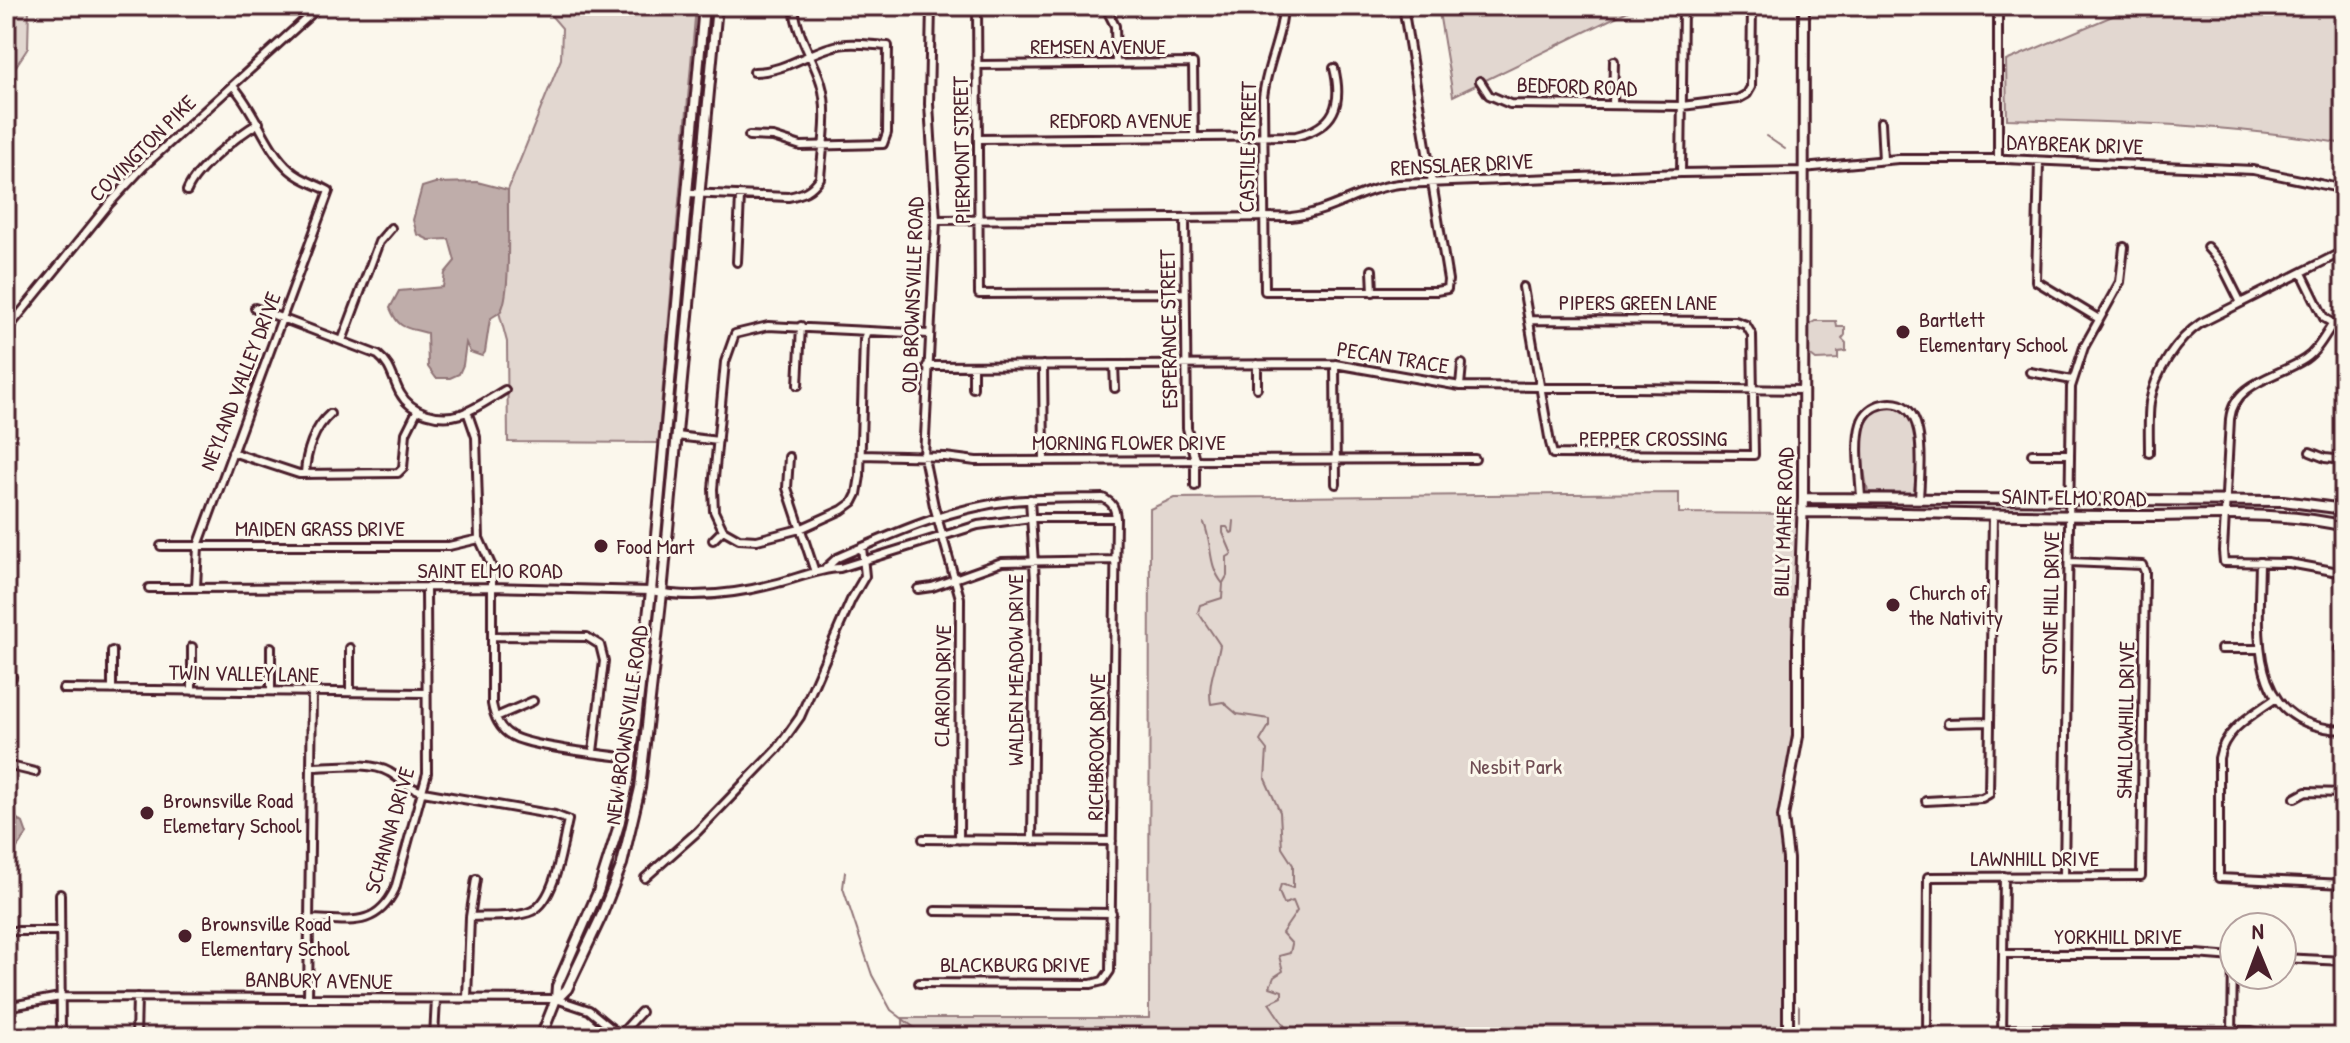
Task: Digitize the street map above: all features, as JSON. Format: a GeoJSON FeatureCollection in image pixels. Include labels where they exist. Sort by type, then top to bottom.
{"type":"FeatureCollection","features":[{"type":"Feature","properties":{"kind":"main road","name":"NEW BROWNSVILLE ROAD"},"geometry":{"type":"LineString","coordinates":[[556,999],[557,986],[598,892],[610,855],[632,758],[651,591],[704,6]]}},
{"type":"Feature","properties":{"kind":"main road","name":"NEW BROWNSVILLE ROAD"},"geometry":{"type":"LineString","coordinates":[[556,999],[567,989],[622,864],[642,768],[662,593],[717,6]]}},
{"type":"Feature","properties":{"kind":"main road","name":"BILLY MAHER ROAD"},"geometry":{"type":"LineString","coordinates":[[1788,1037],[1788,859],[1783,817],[1798,736],[1798,624],[1803,512],[1804,6]]}},
{"type":"Feature","properties":{"kind":"main road","name":"SAINT ELMO ROAD"},"geometry":{"type":"LineString","coordinates":[[1803,498],[2226,500],[2301,502],[2344,509]]}},
{"type":"Feature","properties":{"kind":"main road"},"geometry":{"type":"LineString","coordinates":[[1864,498],[1868,512]]}},
{"type":"Feature","properties":{"kind":"main road"},"geometry":{"type":"LineString","coordinates":[[1908,499],[1908,512]]}},
{"type":"Feature","properties":{"kind":"main road","name":"SAINT ELMO ROAD"},"geometry":{"type":"LineString","coordinates":[[1803,512],[2223,515],[2293,518],[2344,526]]}},
{"type":"Feature","properties":{"kind":"main road"},"geometry":{"type":"LineString","coordinates":[[541,1037],[556,999]]}},
{"type":"Feature","properties":{"kind":"street","name":"COVINGTON PIKE"},"geometry":{"type":"LineString","coordinates":[[6,331],[109,204],[145,165],[320,6]]}},
{"type":"Feature","properties":{"kind":"street"},"geometry":{"type":"LineString","coordinates":[[687,193],[788,197],[804,194],[814,188],[820,178],[824,98],[798,31],[794,6]]}},
{"type":"Feature","properties":{"kind":"street","name":"OLD BROWNSVILLE ROAD"},"geometry":{"type":"LineString","coordinates":[[931,6],[929,104],[936,220],[924,457],[942,535]]}},
{"type":"Feature","properties":{"kind":"street","name":"PIERMONT STREET"},"geometry":{"type":"LineString","coordinates":[[977,6],[979,294],[1185,293]]}},
{"type":"Feature","properties":{"kind":"street"},"geometry":{"type":"LineString","coordinates":[[1105,6],[1114,22],[1116,64]]}},
{"type":"Feature","properties":{"kind":"street","name":"CASTILE STREET"},"geometry":{"type":"LineString","coordinates":[[1283,6],[1280,31],[1264,88],[1265,291],[1373,292]]}},
{"type":"Feature","properties":{"kind":"street"},"geometry":{"type":"LineString","coordinates":[[1372,270],[1373,292],[1447,289],[1403,6]]}},
{"type":"Feature","properties":{"kind":"street"},"geometry":{"type":"LineString","coordinates":[[1681,173],[1683,6]]}},
{"type":"Feature","properties":{"kind":"street","name":"BEDFORD ROAD"},"geometry":{"type":"LineString","coordinates":[[1480,81],[1489,95],[1510,104],[1682,106],[1750,96],[1752,6]]}},
{"type":"Feature","properties":{"kind":"street"},"geometry":{"type":"LineString","coordinates":[[1998,6],[1998,159]]}},
{"type":"Feature","properties":{"kind":"street"},"geometry":{"type":"LineString","coordinates":[[749,136],[773,137],[801,146],[822,146],[883,144],[887,133],[888,46],[841,44],[776,71],[754,72]]}},
{"type":"Feature","properties":{"kind":"street"},"geometry":{"type":"LineString","coordinates":[[1613,105],[1614,61]]}},
{"type":"Feature","properties":{"kind":"street","name":"REMSEN AVENUE"},"geometry":{"type":"LineString","coordinates":[[977,65],[1193,63],[1194,138]]}},
{"type":"Feature","properties":{"kind":"street","name":"REDFORD AVENUE"},"geometry":{"type":"LineString","coordinates":[[979,139],[1300,136],[1326,121],[1334,111],[1339,97],[1334,68]]}},
{"type":"Feature","properties":{"kind":"street"},"geometry":{"type":"LineString","coordinates":[[187,191],[195,177],[259,123],[233,86]]}},
{"type":"Feature","properties":{"kind":"street"},"geometry":{"type":"LineString","coordinates":[[1881,122],[1883,160]]}},
{"type":"Feature","properties":{"kind":"street","name":"NEYLAND VALLEY DRIVE"},"geometry":{"type":"LineString","coordinates":[[196,587],[198,546],[329,190],[289,170],[259,123]]}},
{"type":"Feature","properties":{"kind":"street","name":"DAYBREAK DRIVE"},"geometry":{"type":"LineString","coordinates":[[1803,170],[1883,160],[1998,159],[2253,170],[2344,189]]}},
{"type":"Feature","properties":{"kind":"street"},"geometry":{"type":"LineString","coordinates":[[2039,161],[2036,281],[2099,319]]}},
{"type":"Feature","properties":{"kind":"street","name":"RENSSLAER DRIVE"},"geometry":{"type":"LineString","coordinates":[[936,220],[1263,218],[1316,213],[1385,186],[1803,170]]}},
{"type":"Feature","properties":{"kind":"street"},"geometry":{"type":"LineString","coordinates":[[737,262],[740,197]]}},
{"type":"Feature","properties":{"kind":"street","name":"ESPERANCE STREET"},"geometry":{"type":"LineString","coordinates":[[1185,218],[1187,431],[1195,460],[1195,486]]}},
{"type":"Feature","properties":{"kind":"street"},"geometry":{"type":"LineString","coordinates":[[342,341],[379,242],[391,228]]}},
{"type":"Feature","properties":{"kind":"street","name":"STONE HILL DRIVE"},"geometry":{"type":"LineString","coordinates":[[2064,876],[2072,380],[2080,355],[2119,285],[2124,247]]}},
{"type":"Feature","properties":{"kind":"street"},"geometry":{"type":"LineString","coordinates":[[2207,247],[2221,263],[2241,303]]}},
{"type":"Feature","properties":{"kind":"street"},"geometry":{"type":"LineString","coordinates":[[2149,453],[2152,394],[2175,348],[2196,327],[2344,251]]}},
{"type":"Feature","properties":{"kind":"street"},"geometry":{"type":"LineString","coordinates":[[2302,273],[2319,309],[2332,325],[2344,330]]}},
{"type":"Feature","properties":{"kind":"street"},"geometry":{"type":"LineString","coordinates":[[1523,287],[1540,387]]}},
{"type":"Feature","properties":{"kind":"street"},"geometry":{"type":"LineString","coordinates":[[255,308],[383,359],[392,370],[404,400],[417,411],[448,416],[467,411],[505,390]]}},
{"type":"Feature","properties":{"kind":"street","name":"PIPERS GREEN LANE"},"geometry":{"type":"LineString","coordinates":[[1529,320],[1735,321],[1746,325],[1752,335],[1753,389]]}},
{"type":"Feature","properties":{"kind":"street"},"geometry":{"type":"LineString","coordinates":[[2332,325],[2311,355],[2246,389],[2234,402],[2223,515],[2224,562],[2300,564],[2344,573]]}},
{"type":"Feature","properties":{"kind":"street"},"geometry":{"type":"LineString","coordinates":[[867,331],[864,339],[861,455],[857,494],[853,502],[800,529],[757,540],[739,539],[723,530],[717,521],[713,500],[725,362],[735,334],[757,327],[801,326],[929,334]]}},
{"type":"Feature","properties":{"kind":"street"},"geometry":{"type":"LineString","coordinates":[[798,385],[801,326]]}},
{"type":"Feature","properties":{"kind":"street"},"geometry":{"type":"LineString","coordinates":[[1257,364],[1257,388]]}},
{"type":"Feature","properties":{"kind":"street"},"geometry":{"type":"LineString","coordinates":[[1335,364],[1336,484]]}},
{"type":"Feature","properties":{"kind":"street","name":"PECAN TRACE"},"geometry":{"type":"LineString","coordinates":[[927,366],[1335,364],[1460,386],[1804,390]]}},
{"type":"Feature","properties":{"kind":"street"},"geometry":{"type":"LineString","coordinates":[[1460,386],[1462,364]]}},
{"type":"Feature","properties":{"kind":"street"},"geometry":{"type":"LineString","coordinates":[[1043,365],[1044,461]]}},
{"type":"Feature","properties":{"kind":"street"},"geometry":{"type":"LineString","coordinates":[[1114,365],[1115,388]]}},
{"type":"Feature","properties":{"kind":"street"},"geometry":{"type":"LineString","coordinates":[[973,366],[973,388]]}},
{"type":"Feature","properties":{"kind":"street"},"geometry":{"type":"LineString","coordinates":[[2030,372],[2072,380]]}},
{"type":"Feature","properties":{"kind":"street","name":"PEPPER CROSSING"},"geometry":{"type":"LineString","coordinates":[[1540,387],[1553,454],[1754,455],[1753,389]]}},
{"type":"Feature","properties":{"kind":"street"},"geometry":{"type":"LineString","coordinates":[[1864,498],[1862,421],[1872,408],[1889,403],[1908,409],[1917,424],[1919,499]]}},
{"type":"Feature","properties":{"kind":"street"},"geometry":{"type":"LineString","coordinates":[[232,452],[288,472],[305,474],[402,471],[405,437],[417,411]]}},
{"type":"Feature","properties":{"kind":"street"},"geometry":{"type":"LineString","coordinates":[[467,411],[476,437],[479,539],[490,561],[492,704],[496,717],[506,732],[523,740],[632,758]]}},
{"type":"Feature","properties":{"kind":"street"},"geometry":{"type":"LineString","coordinates":[[305,474],[307,457],[317,429],[330,414]]}},
{"type":"Feature","properties":{"kind":"street"},"geometry":{"type":"LineString","coordinates":[[677,436],[718,441]]}},
{"type":"Feature","properties":{"kind":"street"},"geometry":{"type":"LineString","coordinates":[[2310,452],[2325,458],[2344,460]]}},
{"type":"Feature","properties":{"kind":"street"},"geometry":{"type":"LineString","coordinates":[[2032,454],[2069,454]]}},
{"type":"Feature","properties":{"kind":"street","name":"MORNING FLOWER DRIVE"},"geometry":{"type":"LineString","coordinates":[[861,455],[976,461],[1475,459]]}},
{"type":"Feature","properties":{"kind":"street"},"geometry":{"type":"LineString","coordinates":[[789,457],[787,488],[815,572]]}},
{"type":"Feature","properties":{"kind":"street","name":"SAINT ELMO ROAD"},"geometry":{"type":"LineString","coordinates":[[149,588],[492,587],[651,591],[673,595],[734,592],[826,568],[840,568],[978,525],[1031,518],[1116,518],[1114,508],[1103,498],[1030,499],[982,505],[938,516],[837,558],[826,568]]}},
{"type":"Feature","properties":{"kind":"street","name":"WALDEN MEADOW DRIVE"},"geometry":{"type":"LineString","coordinates":[[1030,499],[1034,561],[1032,840]]}},
{"type":"Feature","properties":{"kind":"street"},"geometry":{"type":"LineString","coordinates":[[1926,801],[1988,796],[1993,514]]}},
{"type":"Feature","properties":{"kind":"street","name":"RICHBROOK DRIVE"},"geometry":{"type":"LineString","coordinates":[[1108,975],[1112,913],[1116,518]]}},
{"type":"Feature","properties":{"kind":"street"},"geometry":{"type":"LineString","coordinates":[[713,540],[723,530]]}},
{"type":"Feature","properties":{"kind":"street","name":"CLARION DRIVE"},"geometry":{"type":"LineString","coordinates":[[942,535],[956,578],[961,607],[959,840]]}},
{"type":"Feature","properties":{"kind":"street","name":"MAIDEN GRASS DRIVE"},"geometry":{"type":"LineString","coordinates":[[161,546],[449,546],[479,539]]}},
{"type":"Feature","properties":{"kind":"street"},"geometry":{"type":"LineString","coordinates":[[645,878],[728,800],[778,748],[800,717],[851,600],[865,576],[862,547]]}},
{"type":"Feature","properties":{"kind":"street"},"geometry":{"type":"LineString","coordinates":[[918,589],[996,564],[1116,560]]}},
{"type":"Feature","properties":{"kind":"street","name":"SHALLOWHILL DRIVE"},"geometry":{"type":"LineString","coordinates":[[2069,562],[2144,563],[2141,876]]}},
{"type":"Feature","properties":{"kind":"street"},"geometry":{"type":"LineString","coordinates":[[2260,562],[2260,649],[2264,675],[2276,698],[2301,720],[2320,727],[2344,730]]}},
{"type":"Feature","properties":{"kind":"street","name":"SCHANNA DRIVE"},"geometry":{"type":"LineString","coordinates":[[310,919],[354,920],[375,916],[387,906],[395,889],[423,792],[427,765],[426,588]]}},
{"type":"Feature","properties":{"kind":"street"},"geometry":{"type":"LineString","coordinates":[[492,636],[587,637],[600,645],[604,661],[593,752]]}},
{"type":"Feature","properties":{"kind":"street"},"geometry":{"type":"LineString","coordinates":[[192,647],[192,691]]}},
{"type":"Feature","properties":{"kind":"street"},"geometry":{"type":"LineString","coordinates":[[271,647],[271,691]]}},
{"type":"Feature","properties":{"kind":"street"},"geometry":{"type":"LineString","coordinates":[[350,648],[350,692]]}},
{"type":"Feature","properties":{"kind":"street"},"geometry":{"type":"LineString","coordinates":[[2221,649],[2260,649]]}},
{"type":"Feature","properties":{"kind":"street"},"geometry":{"type":"LineString","coordinates":[[112,651],[112,690]]}},
{"type":"Feature","properties":{"kind":"street","name":"TWIN VALLEY LANE"},"geometry":{"type":"LineString","coordinates":[[63,689],[425,693]]}},
{"type":"Feature","properties":{"kind":"street"},"geometry":{"type":"LineString","coordinates":[[308,998],[312,692]]}},
{"type":"Feature","properties":{"kind":"street"},"geometry":{"type":"LineString","coordinates":[[2276,698],[2230,733],[2222,746],[2219,758],[2219,878],[2344,884]]}},
{"type":"Feature","properties":{"kind":"street"},"geometry":{"type":"LineString","coordinates":[[496,717],[533,701]]}},
{"type":"Feature","properties":{"kind":"street"},"geometry":{"type":"LineString","coordinates":[[1948,723],[1990,722]]}},
{"type":"Feature","properties":{"kind":"street"},"geometry":{"type":"LineString","coordinates":[[6,765],[35,772]]}},
{"type":"Feature","properties":{"kind":"street"},"geometry":{"type":"LineString","coordinates":[[312,767],[374,767],[423,792],[555,815],[568,820],[552,886],[542,904],[529,913],[470,917]]}},
{"type":"Feature","properties":{"kind":"street"},"geometry":{"type":"LineString","coordinates":[[2295,798],[2306,792],[2344,793]]}},
{"type":"Feature","properties":{"kind":"street"},"geometry":{"type":"LineString","coordinates":[[923,839],[1112,841]]}},
{"type":"Feature","properties":{"kind":"street"},"geometry":{"type":"LineString","coordinates":[[2004,876],[2002,1033],[2232,1034],[2256,1031],[2270,1035]]}},
{"type":"Feature","properties":{"kind":"street","name":"LAWNHILL DRIVE"},"geometry":{"type":"LineString","coordinates":[[1927,1037],[1928,877],[2141,876]]}},
{"type":"Feature","properties":{"kind":"street"},"geometry":{"type":"LineString","coordinates":[[467,998],[470,917],[476,879]]}},
{"type":"Feature","properties":{"kind":"street"},"geometry":{"type":"LineString","coordinates":[[60,894],[61,1037]]}},
{"type":"Feature","properties":{"kind":"street"},"geometry":{"type":"LineString","coordinates":[[935,911],[1112,913]]}},
{"type":"Feature","properties":{"kind":"street"},"geometry":{"type":"LineString","coordinates":[[6,931],[60,931]]}},
{"type":"Feature","properties":{"kind":"street","name":"YORKHILL DRIVE"},"geometry":{"type":"LineString","coordinates":[[2003,954],[2218,956]]}},
{"type":"Feature","properties":{"kind":"street"},"geometry":{"type":"LineString","coordinates":[[2298,959],[2344,961]]}},
{"type":"Feature","properties":{"kind":"street","name":"BLACKBURG DRIVE"},"geometry":{"type":"LineString","coordinates":[[919,983],[1091,984],[1100,983],[1108,975]]}},
{"type":"Feature","properties":{"kind":"street"},"geometry":{"type":"LineString","coordinates":[[2232,1034],[2233,991]]}},
{"type":"Feature","properties":{"kind":"street","name":"BANBURY AVENUE"},"geometry":{"type":"LineString","coordinates":[[6,1007],[60,997],[556,999],[589,1010],[621,1036]]}},
{"type":"Feature","properties":{"kind":"street"},"geometry":{"type":"LineString","coordinates":[[136,1037],[137,997]]}},
{"type":"Feature","properties":{"kind":"street"},"geometry":{"type":"LineString","coordinates":[[434,1037],[436,999]]}},
{"type":"Feature","properties":{"kind":"street"},"geometry":{"type":"LineString","coordinates":[[621,1036],[641,1012]]}},
{"type":"Feature","properties":{"kind":"green space"},"geometry":{"type":"Polygon","coordinates":[[[6,6],[29,6],[28,48],[6,81],[6,6]]]}},
{"type":"Feature","properties":{"kind":"green space"},"geometry":{"type":"Polygon","coordinates":[[[543,6],[696,6],[658,443],[508,442],[507,342],[499,312],[507,282],[508,190],[561,59],[562,28],[543,6]]]}},
{"type":"Feature","properties":{"kind":"green space"},"geometry":{"type":"Polygon","coordinates":[[[1438,6],[1638,6],[1453,96],[1438,6]]]}},
{"type":"Feature","properties":{"kind":"green space"},"geometry":{"type":"Polygon","coordinates":[[[2136,6],[2344,6],[2344,144],[2218,128],[2007,119],[2006,61],[2136,6]]]}},
{"type":"Feature","properties":{"kind":"green space"},"geometry":{"type":"Polygon","coordinates":[[[1815,321],[1836,321],[1837,327],[1845,327],[1842,339],[1846,343],[1846,351],[1838,352],[1838,359],[1816,360],[1807,353],[1807,326],[1815,321]]]}},
{"type":"Feature","properties":{"kind":"green space"},"geometry":{"type":"Polygon","coordinates":[[[1885,407],[1898,409],[1913,426],[1917,453],[1914,493],[1868,492],[1862,456],[1864,431],[1875,412],[1885,407]]]}},
{"type":"Feature","properties":{"kind":"green space","name":"Nesbit Park"},"geometry":{"type":"Polygon","coordinates":[[[1679,493],[1679,513],[1803,514],[1796,743],[1784,811],[1790,916],[1790,1037],[903,1037],[903,1018],[1149,1018],[1150,509],[1174,498],[1679,493]]]}},
{"type":"Feature","properties":{"kind":"shaded area"},"geometry":{"type":"Polygon","coordinates":[[[477,182],[508,190],[508,273],[504,304],[500,312],[490,319],[482,356],[470,352],[466,343],[459,374],[436,378],[428,367],[427,333],[400,324],[390,308],[399,291],[443,287],[445,273],[455,261],[449,239],[429,240],[417,234],[413,220],[422,187],[435,183],[477,182]]]}},
{"type":"Feature","properties":{"kind":"shaded area"},"geometry":{"type":"Polygon","coordinates":[[[6,811],[23,823],[27,834],[6,863],[6,811]]]}},
{"type":"Feature","properties":{"kind":"waterway"},"geometry":{"type":"LineString","coordinates":[[1766,136],[1785,149]]}},
{"type":"Feature","properties":{"kind":"waterway"},"geometry":{"type":"LineString","coordinates":[[1223,583],[1227,576],[1227,557],[1232,554],[1223,527],[1233,532],[1234,521]]}},
{"type":"Feature","properties":{"kind":"waterway"},"geometry":{"type":"LineString","coordinates":[[1204,523],[1212,562],[1223,584],[1222,598],[1200,605],[1198,612],[1220,645],[1211,681],[1211,704],[1223,702],[1237,714],[1269,719],[1269,726],[1260,741],[1267,750],[1265,779],[1280,812],[1282,848],[1293,865],[1293,888],[1281,884],[1279,892],[1284,904],[1293,901],[1297,911],[1282,933],[1292,944],[1290,953],[1279,956],[1283,971],[1274,977],[1270,987],[1282,991],[1282,997],[1269,1003],[1292,1037]]}},
{"type":"Feature","properties":{"kind":"waterway"},"geometry":{"type":"LineString","coordinates":[[845,872],[843,888],[872,975],[891,1010],[916,1029],[910,1037]]}},
{"type":"Feature","properties":{"kind":"waterway"},"geometry":{"type":"LineString","coordinates":[[1799,1006],[1799,1020]]}},
{"type":"Feature","properties":{"kind":"place","name":"Bartlett Elementary School"},"geometry":{"type":"Point","coordinates":[1903,332]}},
{"type":"Feature","properties":{"kind":"place","name":"Food Mart"},"geometry":{"type":"Point","coordinates":[601,546]}},
{"type":"Feature","properties":{"kind":"place","name":"Church of the Nativity"},"geometry":{"type":"Point","coordinates":[1893,605]}},
{"type":"Feature","properties":{"kind":"place","name":"Brownsville Road Elemetary School"},"geometry":{"type":"Point","coordinates":[147,813]}},
{"type":"Feature","properties":{"kind":"place","name":"Brownsville Road Elementary School"},"geometry":{"type":"Point","coordinates":[185,936]}}]}
